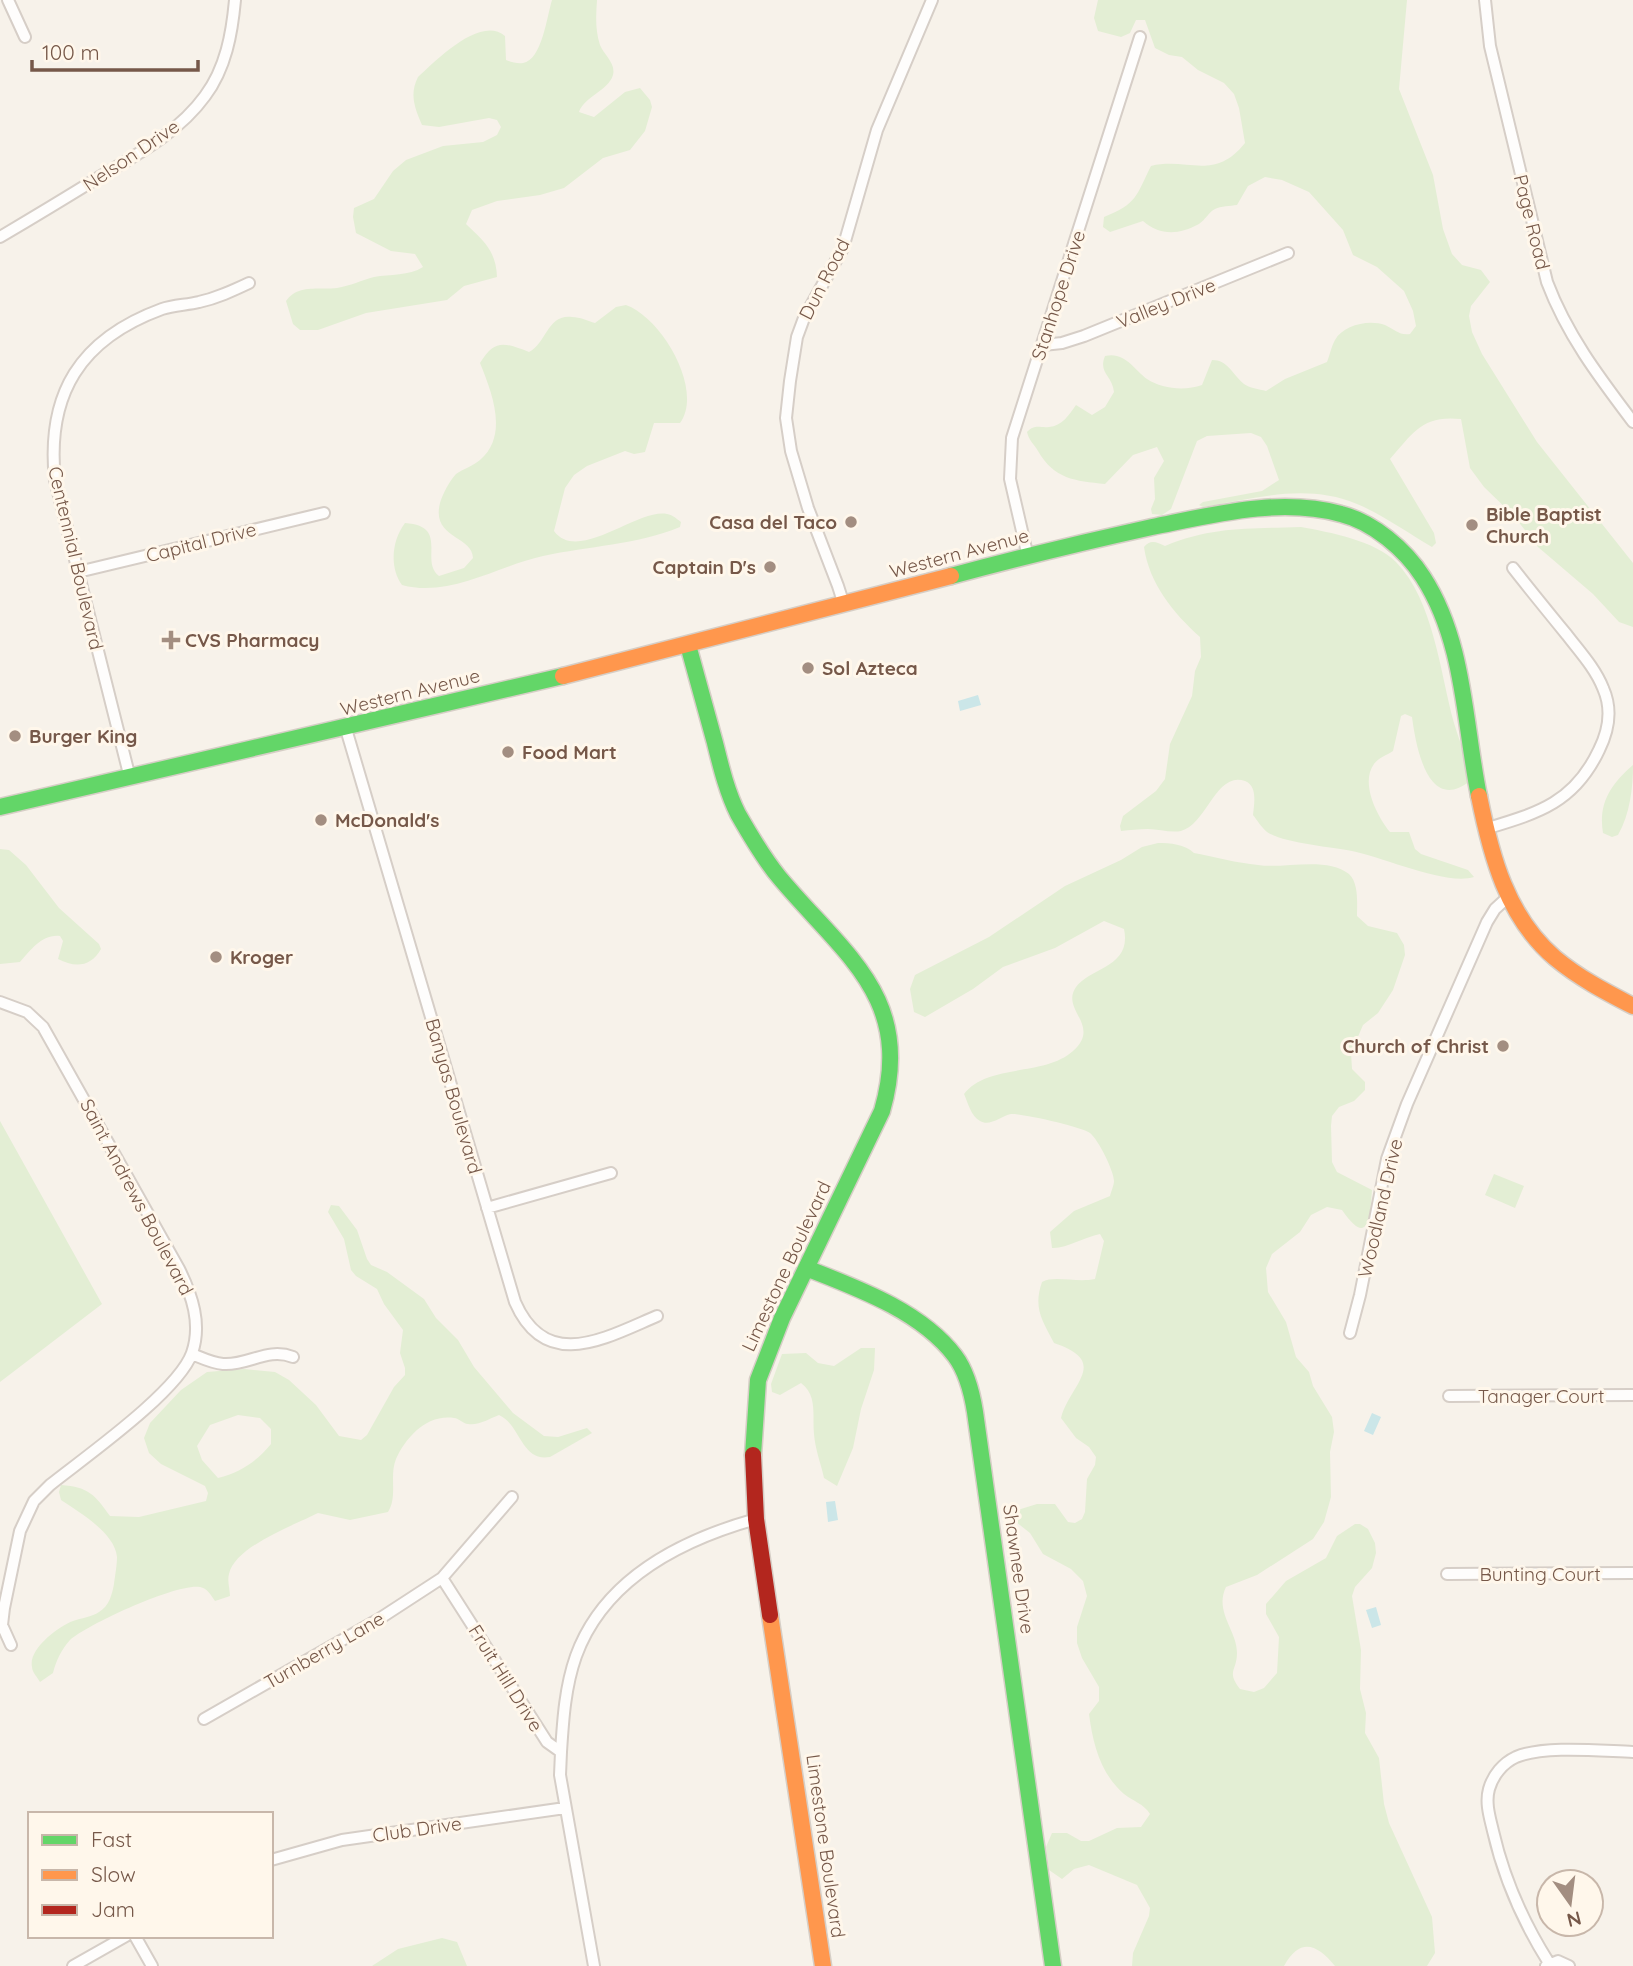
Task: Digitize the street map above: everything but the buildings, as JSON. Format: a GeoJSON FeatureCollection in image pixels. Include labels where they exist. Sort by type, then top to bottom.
{"type":"FeatureCollection","features":[{"type":"Feature","properties":{"kind":"street"},"geometry":{"type":"LineString","coordinates":[[8,0],[24,37]]}},
{"type":"Feature","properties":{"kind":"street","name":"Nelson Drive"},"geometry":{"type":"LineString","coordinates":[[0,237],[154,144],[188,117],[207,94],[222,64],[232,34],[235,0]]}},
{"type":"Feature","properties":{"kind":"street","name":"Dun Road"},"geometry":{"type":"LineString","coordinates":[[844,606],[808,508],[791,451],[786,418],[790,381],[797,337],[804,318],[843,248],[877,130],[932,0]]}},
{"type":"Feature","properties":{"kind":"street","name":"Page Road"},"geometry":{"type":"LineString","coordinates":[[1485,0],[1492,56],[1547,282],[1556,307],[1585,358],[1633,422]]}},
{"type":"Feature","properties":{"kind":"street","name":"Stanhope Drive"},"geometry":{"type":"LineString","coordinates":[[1028,557],[1010,479],[1013,438],[1140,37]]}},
{"type":"Feature","properties":{"kind":"street","name":"Valley Drive"},"geometry":{"type":"LineString","coordinates":[[1042,345],[1062,343],[1084,336],[1288,253]]}},
{"type":"Feature","properties":{"kind":"street","name":"Centennial Boulevard"},"geometry":{"type":"LineString","coordinates":[[130,778],[55,480],[52,457],[59,402],[82,361],[119,330],[164,308],[226,295],[249,283]]}},
{"type":"Feature","properties":{"kind":"street","name":"Western Avenue"},"geometry":{"type":"LineString","coordinates":[[0,807],[346,729],[844,606],[1110,536],[1258,509],[1337,512],[1382,533],[1403,552],[1420,574],[1440,611],[1460,673],[1490,853],[1507,898],[1537,941],[1554,957],[1584,980],[1633,1006]]}},
{"type":"Feature","properties":{"kind":"street","name":"Capital Drive"},"geometry":{"type":"LineString","coordinates":[[78,572],[324,513]]}},
{"type":"Feature","properties":{"kind":"street"},"geometry":{"type":"LineString","coordinates":[[1485,829],[1540,810],[1574,789],[1586,774],[1603,742],[1609,715],[1604,689],[1588,661],[1513,568]]}},
{"type":"Feature","properties":{"kind":"street","name":"Limestone Boulevard"},"geometry":{"type":"LineString","coordinates":[[688,645],[728,792],[739,815],[777,875],[840,944],[865,976],[883,1009],[891,1041],[892,1067],[882,1111],[782,1318],[758,1380],[753,1444],[756,1519],[823,1966]]}},
{"type":"Feature","properties":{"kind":"street","name":"Banyas Boulevard"},"geometry":{"type":"LineString","coordinates":[[346,729],[522,1320],[541,1337],[562,1345],[593,1343],[657,1316]]}},
{"type":"Feature","properties":{"kind":"street","name":"Woodland Drive"},"geometry":{"type":"LineString","coordinates":[[1350,1333],[1387,1159],[1407,1104],[1486,922],[1507,898]]}},
{"type":"Feature","properties":{"kind":"street","name":"Saint Andrews Boulevard"},"geometry":{"type":"LineString","coordinates":[[0,1002],[27,1012],[43,1027],[179,1269],[193,1301],[196,1337],[192,1354],[171,1384],[34,1501],[20,1531],[4,1608],[2,1625],[11,1645]]}},
{"type":"Feature","properties":{"kind":"street"},"geometry":{"type":"LineString","coordinates":[[487,1208],[611,1173]]}},
{"type":"Feature","properties":{"kind":"street","name":"Shawnee Drive"},"geometry":{"type":"LineString","coordinates":[[806,1268],[922,1324],[954,1353],[967,1377],[975,1412],[1053,1966]]}},
{"type":"Feature","properties":{"kind":"street"},"geometry":{"type":"LineString","coordinates":[[192,1354],[225,1365],[269,1354],[282,1353],[293,1357]]}},
{"type":"Feature","properties":{"kind":"street","name":"Tanager Court"},"geometry":{"type":"LineString","coordinates":[[1449,1396],[1633,1395]]}},
{"type":"Feature","properties":{"kind":"street"},"geometry":{"type":"LineString","coordinates":[[442,1578],[512,1497]]}},
{"type":"Feature","properties":{"kind":"street"},"geometry":{"type":"LineString","coordinates":[[594,1966],[560,1775],[565,1697],[575,1657],[590,1625],[614,1593],[658,1560],[690,1542],[756,1519]]}},
{"type":"Feature","properties":{"kind":"street","name":"Bunting Court"},"geometry":{"type":"LineString","coordinates":[[1447,1574],[1633,1573]]}},
{"type":"Feature","properties":{"kind":"street","name":"Turnberry Lane"},"geometry":{"type":"LineString","coordinates":[[204,1719],[379,1619],[442,1578]]}},
{"type":"Feature","properties":{"kind":"street","name":"Fruit Hill Drive"},"geometry":{"type":"LineString","coordinates":[[442,1578],[547,1742],[561,1752]]}},
{"type":"Feature","properties":{"kind":"street"},"geometry":{"type":"LineString","coordinates":[[1569,1966],[1558,1961],[1548,1965],[1525,1922],[1503,1868],[1488,1807],[1489,1789],[1505,1763],[1525,1754],[1549,1751],[1633,1752]]}},
{"type":"Feature","properties":{"kind":"street","name":"Club Drive"},"geometry":{"type":"LineString","coordinates":[[273,1859],[342,1840],[565,1808]]}},
{"type":"Feature","properties":{"kind":"street"},"geometry":{"type":"LineString","coordinates":[[73,1966],[122,1938]]}},
{"type":"Feature","properties":{"kind":"street"},"geometry":{"type":"LineString","coordinates":[[136,1938],[152,1966]]}},
{"type":"Feature","properties":{"kind":"green space"},"geometry":{"type":"Polygon","coordinates":[[[552,0],[597,0],[598,39],[611,63],[613,75],[579,112],[594,117],[625,92],[640,88],[652,107],[645,131],[630,150],[603,158],[564,188],[540,195],[497,201],[472,210],[466,224],[491,253],[497,277],[464,286],[447,300],[366,313],[318,330],[300,330],[293,324],[286,301],[296,292],[342,287],[374,277],[412,272],[423,267],[415,254],[391,251],[356,233],[354,208],[374,199],[393,171],[406,160],[443,146],[483,142],[497,135],[501,127],[497,120],[489,118],[439,127],[422,125],[413,96],[418,77],[447,51],[483,31],[495,31],[505,36],[506,60],[523,63],[529,60],[539,46],[552,0]]]}},
{"type":"Feature","properties":{"kind":"green space"},"geometry":{"type":"Polygon","coordinates":[[[1098,0],[1407,0],[1399,89],[1433,175],[1443,229],[1452,254],[1462,265],[1481,270],[1490,282],[1471,306],[1469,316],[1472,332],[1482,354],[1537,442],[1633,563],[1633,627],[1619,622],[1593,594],[1538,547],[1514,516],[1484,487],[1470,468],[1461,419],[1437,420],[1420,427],[1390,459],[1434,533],[1436,543],[1432,547],[1357,504],[1319,494],[1281,494],[1203,507],[1199,505],[1262,491],[1279,480],[1267,446],[1261,437],[1251,433],[1207,436],[1197,441],[1171,509],[1162,515],[1152,514],[1151,509],[1155,499],[1154,478],[1164,461],[1157,447],[1133,455],[1105,484],[1066,477],[1044,460],[1027,432],[1035,427],[1058,425],[1076,405],[1092,415],[1105,407],[1114,392],[1103,366],[1105,356],[1123,358],[1153,382],[1181,388],[1202,385],[1212,360],[1222,362],[1246,385],[1266,391],[1285,379],[1327,362],[1335,340],[1350,327],[1379,323],[1400,333],[1410,334],[1416,326],[1404,291],[1377,267],[1353,255],[1343,230],[1309,192],[1282,180],[1265,177],[1248,186],[1237,205],[1215,209],[1199,224],[1177,232],[1156,229],[1143,221],[1110,232],[1103,227],[1104,217],[1123,208],[1134,198],[1151,166],[1211,165],[1234,155],[1245,143],[1239,108],[1234,94],[1224,83],[1198,70],[1182,57],[1169,55],[1155,48],[1145,20],[1136,20],[1130,33],[1121,37],[1098,31],[1094,18],[1098,0]]]}},
{"type":"Feature","properties":{"kind":"green space"},"geometry":{"type":"Polygon","coordinates":[[[626,305],[640,312],[653,324],[676,356],[687,392],[686,409],[680,423],[654,423],[645,452],[634,454],[625,451],[587,466],[574,475],[565,488],[554,531],[565,539],[593,539],[655,514],[673,516],[681,522],[680,527],[629,541],[543,556],[456,584],[420,588],[402,585],[395,570],[394,554],[397,537],[405,523],[426,530],[430,537],[434,570],[439,576],[464,568],[473,558],[466,545],[441,524],[439,515],[441,500],[451,480],[456,474],[480,460],[494,439],[496,426],[493,400],[480,363],[485,355],[501,345],[529,352],[557,320],[575,317],[595,323],[616,307],[626,305]]]}},
{"type":"Feature","properties":{"kind":"green space"},"geometry":{"type":"Polygon","coordinates":[[[1301,527],[1352,538],[1377,548],[1396,562],[1419,597],[1434,638],[1454,723],[1471,774],[1470,781],[1456,789],[1444,789],[1434,783],[1421,759],[1412,717],[1405,714],[1401,716],[1393,751],[1380,758],[1370,772],[1369,790],[1380,817],[1390,832],[1409,832],[1415,849],[1421,854],[1468,870],[1474,877],[1447,878],[1365,854],[1275,836],[1265,830],[1253,815],[1254,791],[1245,781],[1235,780],[1226,784],[1198,819],[1181,831],[1121,831],[1123,816],[1156,791],[1165,779],[1170,744],[1192,696],[1195,671],[1201,657],[1200,637],[1181,618],[1157,585],[1144,547],[1151,542],[1165,546],[1216,532],[1301,527]]]}},
{"type":"Feature","properties":{"kind":"green space"},"geometry":{"type":"Polygon","coordinates":[[[1633,765],[1628,810],[1618,835],[1612,837],[1603,833],[1604,803],[1618,779],[1633,765]]]}},
{"type":"Feature","properties":{"kind":"green space"},"geometry":{"type":"Polygon","coordinates":[[[1158,843],[1177,845],[1194,853],[1250,864],[1317,864],[1340,869],[1349,874],[1354,883],[1357,916],[1368,926],[1397,933],[1404,945],[1405,955],[1393,990],[1378,1013],[1363,1025],[1351,1053],[1352,1069],[1365,1082],[1365,1090],[1354,1101],[1339,1107],[1332,1116],[1332,1162],[1337,1172],[1372,1190],[1369,1218],[1363,1228],[1358,1227],[1342,1210],[1327,1207],[1311,1215],[1300,1232],[1272,1254],[1266,1268],[1268,1292],[1286,1322],[1296,1357],[1309,1372],[1313,1386],[1332,1417],[1334,1432],[1330,1452],[1331,1497],[1324,1522],[1313,1539],[1257,1575],[1226,1587],[1223,1605],[1236,1645],[1237,1659],[1233,1674],[1236,1683],[1240,1689],[1254,1692],[1264,1688],[1277,1673],[1279,1637],[1266,1614],[1266,1604],[1286,1581],[1326,1558],[1337,1536],[1355,1524],[1368,1529],[1375,1543],[1376,1553],[1372,1568],[1355,1587],[1352,1596],[1361,1650],[1360,1689],[1366,1713],[1365,1733],[1379,1758],[1389,1823],[1432,1917],[1435,1953],[1427,1966],[1335,1966],[1321,1952],[1308,1947],[1296,1951],[1284,1966],[1132,1966],[1133,1953],[1150,1908],[1137,1885],[1089,1865],[1074,1869],[1062,1879],[1049,1870],[1046,1847],[1052,1833],[1067,1833],[1081,1841],[1089,1841],[1117,1828],[1141,1827],[1150,1814],[1116,1786],[1103,1767],[1096,1747],[1089,1714],[1099,1701],[1099,1687],[1082,1658],[1077,1643],[1077,1627],[1087,1596],[1083,1581],[1071,1569],[1043,1554],[1030,1533],[1011,1518],[1014,1511],[1037,1504],[1055,1504],[1068,1522],[1075,1523],[1082,1519],[1085,1512],[1087,1479],[1095,1465],[1096,1457],[1089,1447],[1076,1438],[1061,1418],[1084,1366],[1071,1350],[1054,1343],[1043,1320],[1038,1299],[1042,1282],[1047,1280],[1095,1279],[1104,1241],[1100,1234],[1063,1247],[1052,1248],[1050,1232],[1074,1211],[1110,1196],[1114,1181],[1105,1156],[1097,1142],[1085,1130],[1017,1114],[984,1123],[974,1116],[964,1094],[974,1084],[987,1078],[1047,1064],[1073,1051],[1081,1042],[1083,1033],[1072,995],[1083,980],[1116,959],[1125,942],[1124,929],[1104,921],[1055,948],[1003,967],[973,989],[925,1017],[914,1012],[910,989],[915,975],[989,937],[1065,886],[1121,860],[1142,847],[1158,843]]]}},
{"type":"Feature","properties":{"kind":"green space"},"geometry":{"type":"Polygon","coordinates":[[[0,849],[9,850],[26,865],[59,908],[99,944],[101,949],[97,955],[76,965],[58,959],[63,941],[60,936],[54,936],[37,944],[20,962],[0,964],[0,849]]]}},
{"type":"Feature","properties":{"kind":"green space"},"geometry":{"type":"Polygon","coordinates":[[[0,1121],[102,1304],[0,1382],[0,1121]]]}},
{"type":"Feature","properties":{"kind":"green space"},"geometry":{"type":"Polygon","coordinates":[[[1494,1174],[1524,1186],[1515,1208],[1485,1195],[1494,1174]]]}},
{"type":"Feature","properties":{"kind":"green space"},"geometry":{"type":"Polygon","coordinates":[[[331,1205],[339,1206],[357,1230],[371,1265],[387,1272],[424,1299],[436,1318],[458,1340],[474,1367],[513,1413],[544,1436],[558,1437],[587,1428],[592,1433],[550,1457],[540,1457],[527,1449],[512,1426],[499,1415],[476,1424],[466,1424],[456,1418],[426,1423],[405,1443],[396,1459],[388,1512],[350,1520],[318,1513],[281,1530],[242,1554],[234,1564],[228,1576],[230,1596],[215,1601],[205,1589],[189,1587],[133,1606],[95,1624],[70,1640],[59,1656],[53,1673],[40,1682],[32,1669],[35,1653],[46,1639],[60,1628],[96,1614],[105,1607],[110,1600],[116,1567],[115,1548],[110,1540],[95,1524],[61,1500],[61,1485],[90,1493],[110,1516],[139,1517],[206,1501],[208,1493],[205,1486],[161,1464],[149,1453],[144,1438],[150,1423],[181,1390],[207,1372],[244,1369],[275,1372],[289,1380],[316,1405],[339,1436],[361,1440],[367,1435],[394,1387],[405,1375],[400,1353],[403,1330],[384,1304],[377,1289],[351,1270],[344,1239],[328,1212],[331,1205]],[[238,1415],[210,1425],[197,1446],[202,1460],[218,1478],[248,1466],[271,1444],[271,1429],[260,1418],[238,1415]]]}},
{"type":"Feature","properties":{"kind":"green space"},"geometry":{"type":"Polygon","coordinates":[[[861,1348],[875,1348],[874,1370],[861,1409],[853,1448],[837,1486],[824,1478],[815,1440],[810,1394],[801,1383],[780,1395],[772,1392],[771,1384],[782,1354],[806,1353],[818,1363],[834,1366],[861,1348]]]}},
{"type":"Feature","properties":{"kind":"green space"},"geometry":{"type":"Polygon","coordinates":[[[442,1938],[457,1942],[467,1966],[372,1966],[398,1949],[442,1938]]]}},
{"type":"Feature","properties":{"kind":"water"},"geometry":{"type":"Polygon","coordinates":[[[978,695],[981,705],[960,711],[958,701],[978,695]]]}},
{"type":"Feature","properties":{"kind":"water"},"geometry":{"type":"Polygon","coordinates":[[[1372,1413],[1381,1417],[1373,1435],[1364,1431],[1372,1413]]]}},
{"type":"Feature","properties":{"kind":"water"},"geometry":{"type":"Polygon","coordinates":[[[835,1501],[838,1520],[828,1522],[826,1502],[835,1501]]]}},
{"type":"Feature","properties":{"kind":"water"},"geometry":{"type":"Polygon","coordinates":[[[1376,1607],[1381,1625],[1372,1628],[1366,1610],[1376,1607]]]}},
{"type":"Feature","properties":{"kind":"traffic: fast"},"geometry":{"type":"LineString","coordinates":[[951,576],[1127,533],[1246,510],[1294,507],[1318,509],[1353,518],[1376,530],[1398,547],[1416,567],[1437,602],[1455,656],[1479,796]]}},
{"type":"Feature","properties":{"kind":"traffic: fast"},"geometry":{"type":"LineString","coordinates":[[688,645],[725,779],[738,814],[773,870],[867,980],[881,1007],[889,1037],[890,1071],[882,1111],[782,1318],[758,1380],[753,1455]]}},
{"type":"Feature","properties":{"kind":"traffic: fast"},"geometry":{"type":"LineString","coordinates":[[0,807],[563,676]]}},
{"type":"Feature","properties":{"kind":"traffic: fast"},"geometry":{"type":"LineString","coordinates":[[806,1268],[887,1303],[925,1326],[955,1356],[968,1383],[975,1412],[1053,1966]]}},
{"type":"Feature","properties":{"kind":"traffic: slow"},"geometry":{"type":"LineString","coordinates":[[563,676],[951,576]]}},
{"type":"Feature","properties":{"kind":"traffic: slow"},"geometry":{"type":"LineString","coordinates":[[1479,796],[1489,841],[1504,884],[1513,905],[1538,942],[1564,965],[1633,1006]]}},
{"type":"Feature","properties":{"kind":"traffic: slow"},"geometry":{"type":"LineString","coordinates":[[770,1615],[823,1966]]}},
{"type":"Feature","properties":{"kind":"traffic: jam"},"geometry":{"type":"LineString","coordinates":[[753,1455],[756,1519],[770,1615]]}},
{"type":"Feature","properties":{"kind":"place","name":"Casa del Taco"},"geometry":{"type":"Point","coordinates":[851,522]}},
{"type":"Feature","properties":{"kind":"place","name":"Bible Baptist Church"},"geometry":{"type":"Point","coordinates":[1472,525]}},
{"type":"Feature","properties":{"kind":"place","name":"Captain D's"},"geometry":{"type":"Point","coordinates":[770,567]}},
{"type":"Feature","properties":{"kind":"place","name":"CVS Pharmacy"},"geometry":{"type":"Point","coordinates":[171,640]}},
{"type":"Feature","properties":{"kind":"place","name":"Sol Azteca"},"geometry":{"type":"Point","coordinates":[808,668]}},
{"type":"Feature","properties":{"kind":"place","name":"Burger King"},"geometry":{"type":"Point","coordinates":[15,736]}},
{"type":"Feature","properties":{"kind":"place","name":"Food Mart"},"geometry":{"type":"Point","coordinates":[508,752]}},
{"type":"Feature","properties":{"kind":"place","name":"McDonald's"},"geometry":{"type":"Point","coordinates":[321,820]}},
{"type":"Feature","properties":{"kind":"place","name":"Kroger"},"geometry":{"type":"Point","coordinates":[216,957]}},
{"type":"Feature","properties":{"kind":"place","name":"Church of Christ"},"geometry":{"type":"Point","coordinates":[1503,1046]}}]}
